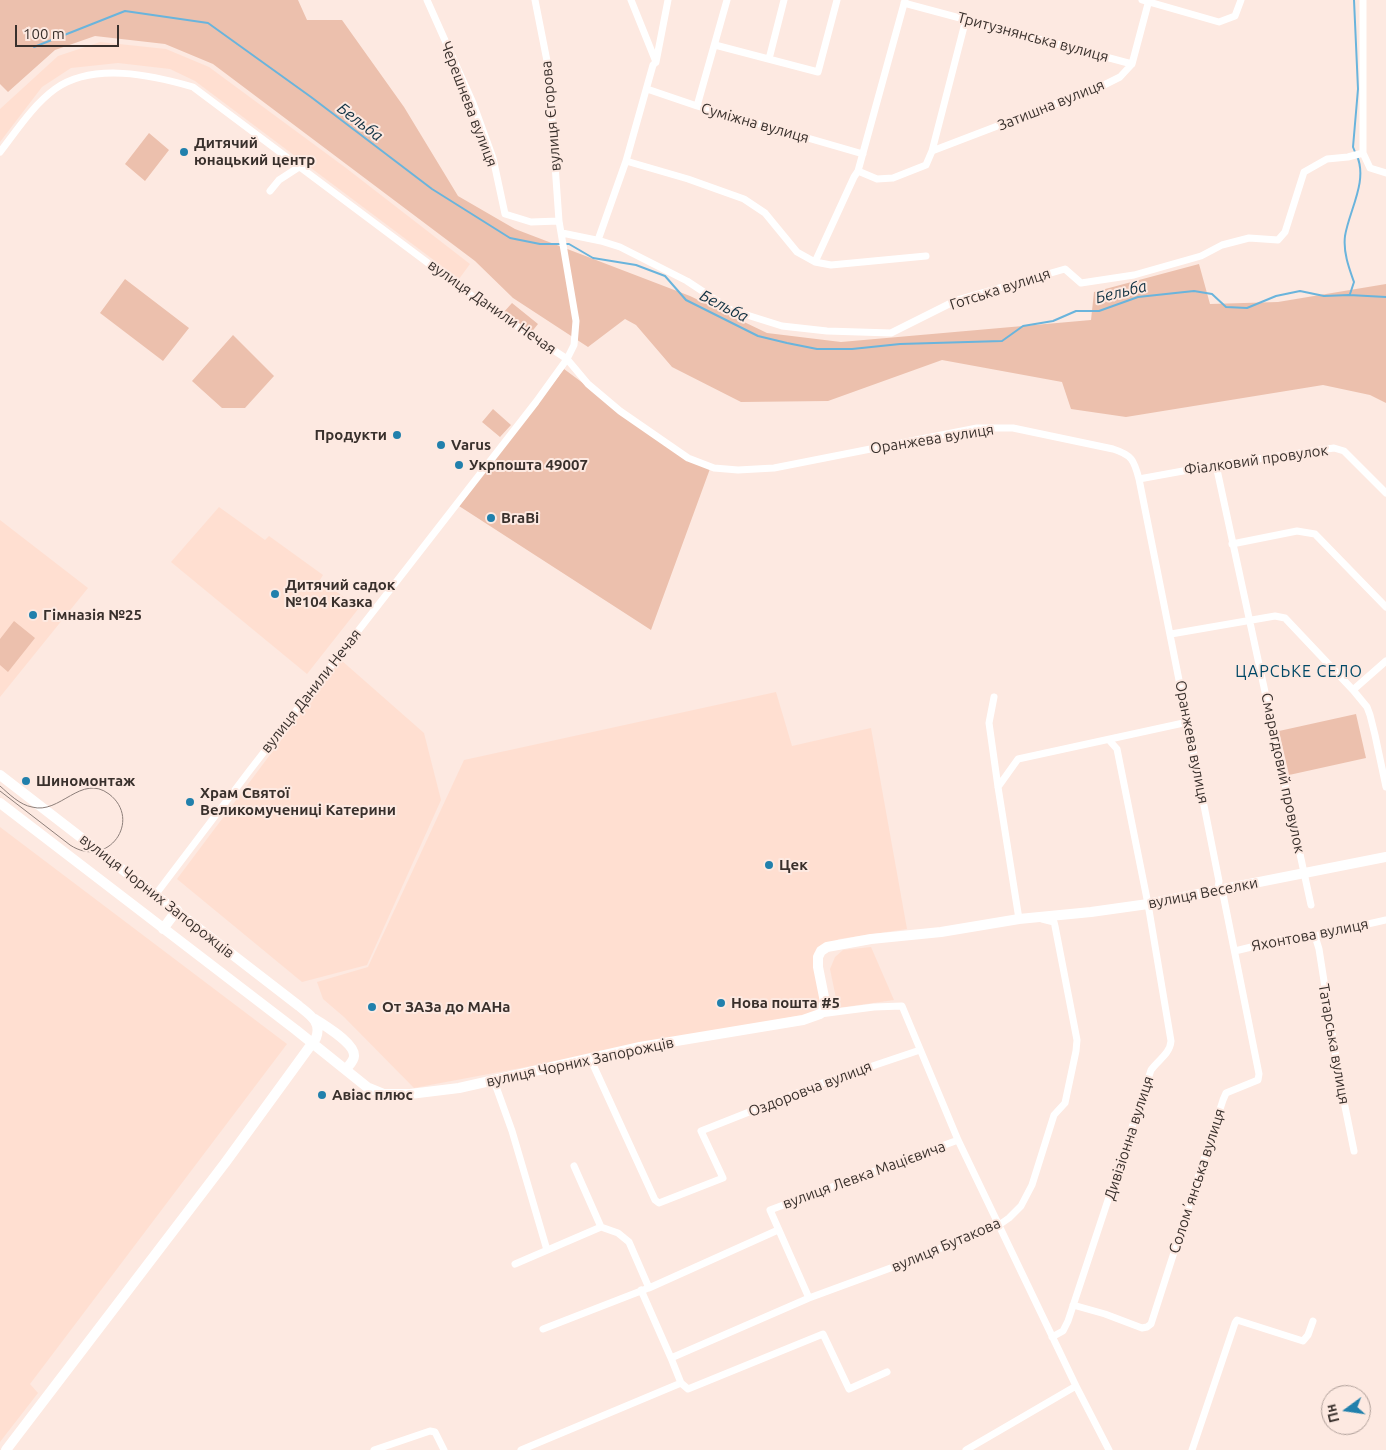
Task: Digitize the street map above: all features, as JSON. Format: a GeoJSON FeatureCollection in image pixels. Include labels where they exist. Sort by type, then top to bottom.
{"type":"FeatureCollection","features":[{"type":"Feature","properties":{"kind":"main road","name":"вулиця Чорних Запорожців"},"geometry":{"type":"LineString","coordinates":[[0,774],[352,1047],[353,1060],[346,1069]]}},
{"type":"Feature","properties":{"kind":"main road","name":"вулиця Чорних Запорожців"},"geometry":{"type":"LineString","coordinates":[[0,803],[110,886],[367,1087],[391,1095],[421,1093],[494,1081],[640,1047],[803,1020],[820,1014]]}},
{"type":"Feature","properties":{"kind":"main road","name":"вулиця Веселки"},"geometry":{"type":"LineString","coordinates":[[1019,919],[1148,904],[1386,857]]}},
{"type":"Feature","properties":{"kind":"main road"},"geometry":{"type":"LineString","coordinates":[[163,929],[177,910]]}},
{"type":"Feature","properties":{"kind":"main road"},"geometry":{"type":"LineString","coordinates":[[820,1014],[825,1002],[818,967],[818,957],[821,951],[827,947],[871,939],[941,932],[1019,919]]}},
{"type":"Feature","properties":{"kind":"main road"},"geometry":{"type":"LineString","coordinates":[[6,1450],[225,1163],[312,1044],[319,1032],[314,1018]]}},
{"type":"Feature","properties":{"kind":"street","name":"Черешнева вулиця"},"geometry":{"type":"LineString","coordinates":[[427,0],[494,158],[504,214],[531,222],[559,221]]}},
{"type":"Feature","properties":{"kind":"street","name":"вулиця Єгорова"},"geometry":{"type":"LineString","coordinates":[[534,0],[548,66],[559,221],[576,321],[574,345],[567,360]]}},
{"type":"Feature","properties":{"kind":"street"},"geometry":{"type":"LineString","coordinates":[[630,0],[656,62]]}},
{"type":"Feature","properties":{"kind":"street"},"geometry":{"type":"LineString","coordinates":[[598,240],[626,161],[653,65],[656,62],[668,0]]}},
{"type":"Feature","properties":{"kind":"street"},"geometry":{"type":"LineString","coordinates":[[697,106],[727,0]]}},
{"type":"Feature","properties":{"kind":"street"},"geometry":{"type":"LineString","coordinates":[[769,59],[784,0]]}},
{"type":"Feature","properties":{"kind":"street"},"geometry":{"type":"LineString","coordinates":[[715,45],[818,72],[837,0]]}},
{"type":"Feature","properties":{"kind":"street"},"geometry":{"type":"LineString","coordinates":[[1132,64],[1147,1],[1219,22],[1235,16],[1241,0]]}},
{"type":"Feature","properties":{"kind":"street"},"geometry":{"type":"LineString","coordinates":[[1363,0],[1361,154],[1370,168],[1386,173]]}},
{"type":"Feature","properties":{"kind":"street"},"geometry":{"type":"LineString","coordinates":[[815,262],[858,171],[905,1]]}},
{"type":"Feature","properties":{"kind":"street","name":"Тритузнянська вулиця"},"geometry":{"type":"LineString","coordinates":[[905,1],[1132,64]]}},
{"type":"Feature","properties":{"kind":"street"},"geometry":{"type":"LineString","coordinates":[[858,171],[878,179],[894,178],[926,165],[932,151],[966,19]]}},
{"type":"Feature","properties":{"kind":"street","name":"Затишна вулиця"},"geometry":{"type":"LineString","coordinates":[[932,151],[1102,86],[1120,77],[1132,64]]}},
{"type":"Feature","properties":{"kind":"street","name":"вулиця Данили Нечая"},"geometry":{"type":"LineString","coordinates":[[0,152],[34,108],[56,88],[81,76],[119,73],[159,78],[193,87],[476,299],[567,360],[156,894]]}},
{"type":"Feature","properties":{"kind":"street","name":"Суміжна вулиця"},"geometry":{"type":"LineString","coordinates":[[647,89],[697,106],[863,154]]}},
{"type":"Feature","properties":{"kind":"street","name":"Готська вулиця"},"geometry":{"type":"LineString","coordinates":[[563,236],[598,240],[620,247],[687,281],[732,310],[782,326],[827,331],[890,333],[957,300],[1065,268],[1081,283],[1134,275],[1201,256],[1222,245],[1249,238],[1278,240],[1285,232],[1304,172],[1327,159],[1361,154]]}},
{"type":"Feature","properties":{"kind":"street"},"geometry":{"type":"LineString","coordinates":[[626,161],[688,179],[744,199],[765,213],[797,252],[815,262],[832,265],[926,256]]}},
{"type":"Feature","properties":{"kind":"street"},"geometry":{"type":"LineString","coordinates":[[270,191],[279,180],[299,167]]}},
{"type":"Feature","properties":{"kind":"street","name":"Оранжева вулиця"},"geometry":{"type":"LineString","coordinates":[[567,360],[588,384],[620,411],[688,458],[714,468],[738,470],[774,468],[977,428],[997,427],[1013,428],[1122,452],[1134,462],[1139,478],[1220,889]]}},
{"type":"Feature","properties":{"kind":"street","name":"Фіалковий провулок"},"geometry":{"type":"LineString","coordinates":[[1139,478],[1334,448],[1344,451],[1386,493]]}},
{"type":"Feature","properties":{"kind":"street","name":"Смарагдовий провулок"},"geometry":{"type":"LineString","coordinates":[[1216,465],[1311,905]]}},
{"type":"Feature","properties":{"kind":"street"},"geometry":{"type":"LineString","coordinates":[[1232,544],[1297,531],[1315,534],[1386,607]]}},
{"type":"Feature","properties":{"kind":"street"},"geometry":{"type":"LineString","coordinates":[[1171,634],[1275,616],[1285,618],[1353,690],[1370,715],[1386,787]]}},
{"type":"Feature","properties":{"kind":"street"},"geometry":{"type":"LineString","coordinates":[[1353,690],[1386,660]]}},
{"type":"Feature","properties":{"kind":"street"},"geometry":{"type":"LineString","coordinates":[[994,697],[989,723],[1019,919]]}},
{"type":"Feature","properties":{"kind":"street"},"geometry":{"type":"LineString","coordinates":[[998,787],[1018,759],[1188,722]]}},
{"type":"Feature","properties":{"kind":"street"},"geometry":{"type":"LineString","coordinates":[[1110,740],[1117,750],[1148,904]]}},
{"type":"Feature","properties":{"kind":"street","name":"Соломʼянська вулиця"},"geometry":{"type":"LineString","coordinates":[[1073,1305],[1112,1316],[1142,1328],[1151,1324],[1226,1093],[1258,1080],[1257,1065],[1235,951],[1220,889]]}},
{"type":"Feature","properties":{"kind":"street","name":"Дивізіонна вулиця"},"geometry":{"type":"LineString","coordinates":[[1052,1337],[1063,1331],[1068,1322],[1151,1070],[1156,1062],[1171,1048],[1148,904]]}},
{"type":"Feature","properties":{"kind":"street","name":"вулиця Бутакова"},"geometry":{"type":"LineString","coordinates":[[671,1358],[808,1298],[896,1266],[999,1225],[1021,1206],[1032,1184],[1054,1115],[1065,1102],[1077,1040],[1054,922],[1037,918]]}},
{"type":"Feature","properties":{"kind":"street","name":"Яхонтова вулиця"},"geometry":{"type":"LineString","coordinates":[[1235,951],[1284,939],[1315,936],[1386,920]]}},
{"type":"Feature","properties":{"kind":"street","name":"Татарська вулиця"},"geometry":{"type":"LineString","coordinates":[[1315,936],[1319,949],[1354,1151]]}},
{"type":"Feature","properties":{"kind":"street","name":"вулиця Чорних Запорожців"},"geometry":{"type":"LineString","coordinates":[[820,1014],[874,1007],[902,1006],[920,1050]]}},
{"type":"Feature","properties":{"kind":"street"},"geometry":{"type":"LineString","coordinates":[[920,1050],[958,1140],[1052,1337],[1109,1450]]}},
{"type":"Feature","properties":{"kind":"street","name":"Оздоровча вулиця"},"geometry":{"type":"LineString","coordinates":[[590,1058],[659,1203],[723,1178],[701,1131],[825,1082],[920,1050]]}},
{"type":"Feature","properties":{"kind":"street"},"geometry":{"type":"LineString","coordinates":[[494,1081],[512,1131],[547,1250]]}},
{"type":"Feature","properties":{"kind":"street","name":"вулиця Левка Мацієвича"},"geometry":{"type":"LineString","coordinates":[[543,1329],[645,1289],[778,1230],[770,1210],[958,1140]]}},
{"type":"Feature","properties":{"kind":"street"},"geometry":{"type":"LineString","coordinates":[[574,1166],[601,1227]]}},
{"type":"Feature","properties":{"kind":"street"},"geometry":{"type":"LineString","coordinates":[[515,1264],[601,1227],[618,1233],[629,1242],[681,1383],[688,1389],[823,1334],[849,1388],[887,1372]]}},
{"type":"Feature","properties":{"kind":"street"},"geometry":{"type":"LineString","coordinates":[[778,1230],[808,1298]]}},
{"type":"Feature","properties":{"kind":"street"},"geometry":{"type":"LineString","coordinates":[[1192,1450],[1237,1320],[1303,1341],[1308,1335],[1313,1321]]}},
{"type":"Feature","properties":{"kind":"street"},"geometry":{"type":"LineString","coordinates":[[521,1450],[681,1383]]}},
{"type":"Feature","properties":{"kind":"street"},"geometry":{"type":"LineString","coordinates":[[966,1450],[1076,1386]]}},
{"type":"Feature","properties":{"kind":"street"},"geometry":{"type":"LineString","coordinates":[[374,1450],[430,1430],[435,1432],[444,1450]]}},
{"type":"Feature","properties":{"kind":"shaded area"},"geometry":{"type":"Polygon","coordinates":[[[0,0],[298,0],[307,20],[342,20],[404,107],[458,196],[515,229],[690,296],[767,333],[841,342],[1091,320],[1094,292],[1199,264],[1210,304],[1278,302],[1386,284],[1386,403],[1370,395],[1323,385],[1126,417],[1071,409],[1062,382],[942,360],[828,401],[741,402],[672,367],[636,325],[625,319],[588,347],[513,298],[475,261],[213,64],[165,44],[95,36],[55,50],[8,92],[0,84],[0,0]]]}},
{"type":"Feature","properties":{"kind":"shaded area"},"geometry":{"type":"Polygon","coordinates":[[[100,42],[166,49],[209,67],[346,168],[470,264],[459,279],[195,81],[170,69],[118,63],[71,68],[42,87],[0,142],[0,109],[58,56],[100,42]]]}},
{"type":"Feature","properties":{"kind":"shaded area"},"geometry":{"type":"Polygon","coordinates":[[[149,133],[169,150],[145,181],[125,164],[149,133]]]}},
{"type":"Feature","properties":{"kind":"shaded area"},"geometry":{"type":"Polygon","coordinates":[[[125,279],[189,328],[163,361],[100,313],[125,279]]]}},
{"type":"Feature","properties":{"kind":"shaded area"},"geometry":{"type":"Polygon","coordinates":[[[512,303],[538,324],[530,334],[503,313],[512,303]]]}},
{"type":"Feature","properties":{"kind":"shaded area"},"geometry":{"type":"Polygon","coordinates":[[[233,335],[274,376],[245,408],[222,408],[192,381],[233,335]]]}},
{"type":"Feature","properties":{"kind":"shaded area"},"geometry":{"type":"Polygon","coordinates":[[[564,369],[669,447],[711,466],[651,630],[459,506],[564,369]]]}},
{"type":"Feature","properties":{"kind":"shaded area"},"geometry":{"type":"Polygon","coordinates":[[[493,409],[511,425],[500,437],[482,422],[493,409]]]}},
{"type":"Feature","properties":{"kind":"shaded area","name":"Дитячий садок №104 Казка"},"geometry":{"type":"Polygon","coordinates":[[[219,507],[265,540],[269,536],[323,575],[320,580],[359,608],[307,674],[171,562],[219,507]]]}},
{"type":"Feature","properties":{"kind":"shaded area","name":"Гімназія №25"},"geometry":{"type":"Polygon","coordinates":[[[0,520],[88,588],[0,697],[0,520]]]}},
{"type":"Feature","properties":{"kind":"shaded area"},"geometry":{"type":"Polygon","coordinates":[[[14,621],[35,638],[8,672],[0,665],[0,639],[14,621]]]}},
{"type":"Feature","properties":{"kind":"shaded area"},"geometry":{"type":"Polygon","coordinates":[[[341,660],[424,733],[441,800],[367,965],[302,982],[177,879],[341,660]]]}},
{"type":"Feature","properties":{"kind":"shaded area"},"geometry":{"type":"Polygon","coordinates":[[[776,692],[792,746],[871,728],[907,929],[839,939],[814,953],[822,1004],[819,1012],[414,1088],[344,1017],[323,999],[317,982],[368,967],[464,760],[776,692]]]}},
{"type":"Feature","properties":{"kind":"shaded area"},"geometry":{"type":"Polygon","coordinates":[[[1356,714],[1366,758],[1289,775],[1279,731],[1356,714]]]}},
{"type":"Feature","properties":{"kind":"shaded area"},"geometry":{"type":"Polygon","coordinates":[[[0,827],[287,1044],[30,1384],[38,1393],[0,1442],[0,827]]]}},
{"type":"Feature","properties":{"kind":"shaded area"},"geometry":{"type":"Polygon","coordinates":[[[871,947],[894,1000],[838,1008],[830,969],[835,957],[843,950],[871,947]]]}},
{"type":"Feature","properties":{"kind":"waterway"},"geometry":{"type":"LineString","coordinates":[[1354,0],[1358,89],[1353,147],[1355,152]]}},
{"type":"Feature","properties":{"kind":"waterway","name":"Бельба"},"geometry":{"type":"LineString","coordinates":[[34,47],[125,11],[208,23],[311,97],[432,189],[510,238],[540,244],[569,244],[593,258],[636,265],[665,276],[686,300],[758,336],[817,349],[852,349],[900,344],[1002,341],[1023,326],[1053,321],[1076,311],[1099,311],[1138,297],[1194,291],[1212,294],[1226,307],[1247,308],[1276,296],[1300,291],[1324,296],[1386,297]]}},
{"type":"Feature","properties":{"kind":"waterway"},"geometry":{"type":"LineString","coordinates":[[1350,294],[1354,282],[1347,260],[1345,236],[1359,186],[1360,166],[1357,156]]}},
{"type":"Feature","properties":{"kind":"tram line"},"geometry":{"type":"LineString","coordinates":[[0,786],[23,804],[42,808],[80,791],[89,788],[99,789],[109,794],[119,805],[123,816],[122,828],[117,839],[108,847],[97,851],[84,851],[70,845],[0,791]]}},
{"type":"Feature","properties":{"kind":"place","name":"Дитячий юнацький центр"},"geometry":{"type":"Point","coordinates":[184,152]}},
{"type":"Feature","properties":{"kind":"place","name":"Продукти"},"geometry":{"type":"Point","coordinates":[397,435]}},
{"type":"Feature","properties":{"kind":"place","name":"Varus"},"geometry":{"type":"Point","coordinates":[441,445]}},
{"type":"Feature","properties":{"kind":"place","name":"Укрпошта 49007"},"geometry":{"type":"Point","coordinates":[459,465]}},
{"type":"Feature","properties":{"kind":"place","name":"BraBi"},"geometry":{"type":"Point","coordinates":[491,518]}},
{"type":"Feature","properties":{"kind":"place","name":"Дитячий садок №104 Казка"},"geometry":{"type":"Point","coordinates":[275,594]}},
{"type":"Feature","properties":{"kind":"place","name":"Гімназія №25"},"geometry":{"type":"Point","coordinates":[33,615]}},
{"type":"Feature","properties":{"kind":"place","name":"Шиномонтаж"},"geometry":{"type":"Point","coordinates":[26,781]}},
{"type":"Feature","properties":{"kind":"place","name":"Храм Святої Великомучениці Катерини"},"geometry":{"type":"Point","coordinates":[190,802]}},
{"type":"Feature","properties":{"kind":"place","name":"Цек"},"geometry":{"type":"Point","coordinates":[769,865]}},
{"type":"Feature","properties":{"kind":"place","name":"Нова пошта #5"},"geometry":{"type":"Point","coordinates":[721,1003]}},
{"type":"Feature","properties":{"kind":"place","name":"От ЗАЗа до МАНа"},"geometry":{"type":"Point","coordinates":[372,1007]}},
{"type":"Feature","properties":{"kind":"place","name":"Авіас плюс"},"geometry":{"type":"Point","coordinates":[322,1095]}},
{"type":"Feature","properties":{"kind":"district","name":"ЦАРСЬКЕ СЕЛО"},"geometry":{"type":"Point","coordinates":[1299,672]}}]}
